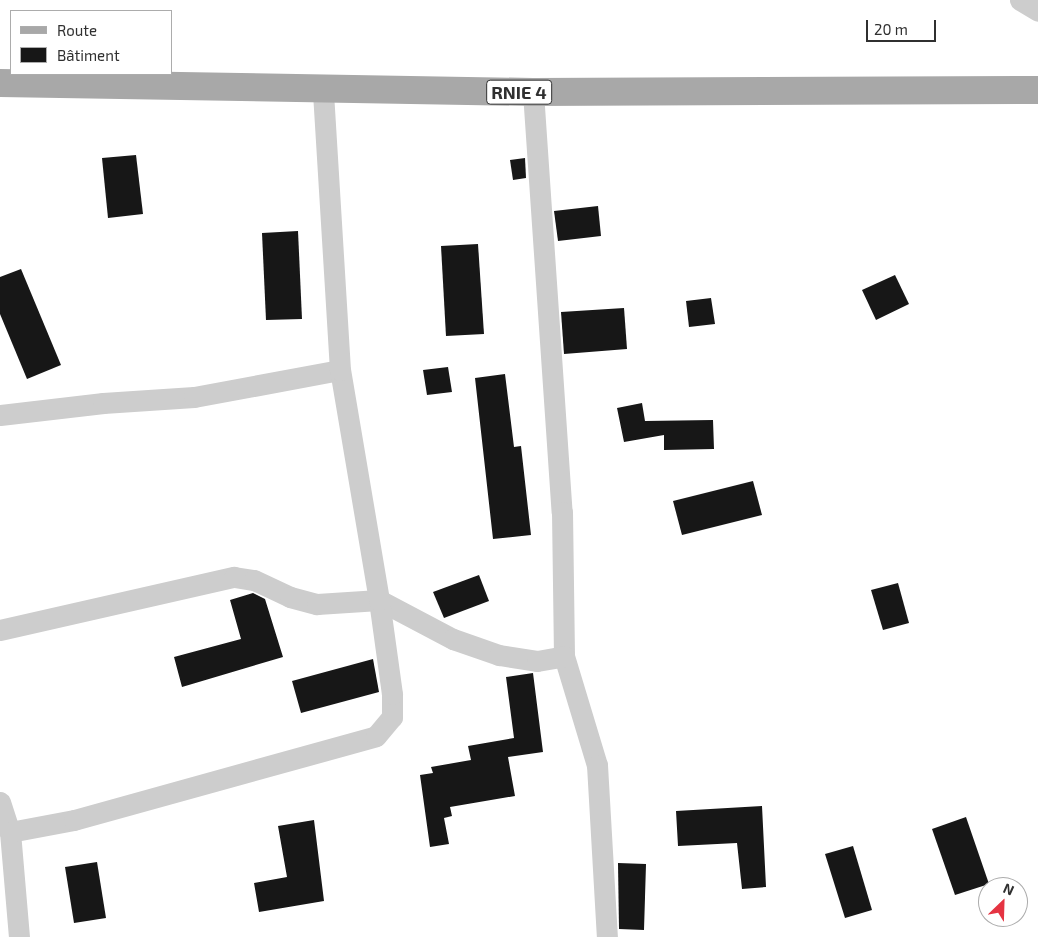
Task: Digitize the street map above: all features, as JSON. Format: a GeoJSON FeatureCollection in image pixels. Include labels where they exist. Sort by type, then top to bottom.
{"type":"FeatureCollection","features":[{"type":"Feature","properties":{"kind":"main road","name":"RNIE 4"},"geometry":{"type":"LineString","coordinates":[[0,84],[533,92],[1038,90]]}},
{"type":"Feature","properties":{"kind":"street"},"geometry":{"type":"LineString","coordinates":[[1020,0],[1038,11]]}},
{"type":"Feature","properties":{"kind":"street"},"geometry":{"type":"LineString","coordinates":[[10,832],[74,820],[376,736],[392,717],[392,694],[379,600],[340,370],[323,90]]}},
{"type":"Feature","properties":{"kind":"street"},"geometry":{"type":"LineString","coordinates":[[533,92],[562,512],[564,656],[597,764],[607,937]]}},
{"type":"Feature","properties":{"kind":"street"},"geometry":{"type":"LineString","coordinates":[[0,416],[103,402],[194,397],[340,370]]}},
{"type":"Feature","properties":{"kind":"street"},"geometry":{"type":"LineString","coordinates":[[0,630],[234,577],[254,580],[290,598],[317,604],[379,600],[453,639],[499,655],[537,661],[564,656]]}},
{"type":"Feature","properties":{"kind":"street"},"geometry":{"type":"LineString","coordinates":[[0,802],[10,832],[19,937]]}},
{"type":"Feature","properties":{"kind":"building"},"geometry":{"type":"Polygon","coordinates":[[[136,155],[143,214],[108,218],[102,158],[136,155]]]}},
{"type":"Feature","properties":{"kind":"building"},"geometry":{"type":"Polygon","coordinates":[[[525,158],[526,178],[513,180],[510,160],[525,158]]]}},
{"type":"Feature","properties":{"kind":"building"},"geometry":{"type":"Polygon","coordinates":[[[598,206],[601,236],[558,241],[554,211],[598,206]]]}},
{"type":"Feature","properties":{"kind":"building"},"geometry":{"type":"Polygon","coordinates":[[[298,231],[302,319],[266,320],[262,233],[298,231]]]}},
{"type":"Feature","properties":{"kind":"building"},"geometry":{"type":"Polygon","coordinates":[[[478,244],[484,334],[446,336],[441,246],[478,244]]]}},
{"type":"Feature","properties":{"kind":"building"},"geometry":{"type":"Polygon","coordinates":[[[21,269],[61,365],[27,379],[0,314],[0,277],[21,269]]]}},
{"type":"Feature","properties":{"kind":"building"},"geometry":{"type":"Polygon","coordinates":[[[895,275],[909,304],[876,320],[862,290],[895,275]]]}},
{"type":"Feature","properties":{"kind":"building"},"geometry":{"type":"Polygon","coordinates":[[[711,298],[715,324],[689,327],[686,301],[711,298]]]}},
{"type":"Feature","properties":{"kind":"building"},"geometry":{"type":"Polygon","coordinates":[[[624,308],[627,349],[564,354],[561,312],[624,308]]]}},
{"type":"Feature","properties":{"kind":"building"},"geometry":{"type":"Polygon","coordinates":[[[448,367],[452,392],[427,395],[423,370],[448,367]]]}},
{"type":"Feature","properties":{"kind":"building"},"geometry":{"type":"Polygon","coordinates":[[[505,374],[514,447],[521,446],[531,535],[493,539],[475,378],[505,374]]]}},
{"type":"Feature","properties":{"kind":"building"},"geometry":{"type":"Polygon","coordinates":[[[642,403],[645,421],[713,420],[714,449],[664,450],[664,435],[624,442],[617,408],[642,403]]]}},
{"type":"Feature","properties":{"kind":"building"},"geometry":{"type":"Polygon","coordinates":[[[753,481],[762,515],[682,535],[673,501],[753,481]]]}},
{"type":"Feature","properties":{"kind":"building"},"geometry":{"type":"Polygon","coordinates":[[[479,575],[489,601],[444,618],[433,592],[479,575]]]}},
{"type":"Feature","properties":{"kind":"building"},"geometry":{"type":"Polygon","coordinates":[[[898,583],[909,623],[883,630],[871,590],[898,583]]]}},
{"type":"Feature","properties":{"kind":"building"},"geometry":{"type":"Polygon","coordinates":[[[253,593],[265,599],[283,657],[182,687],[174,657],[241,639],[230,600],[253,593]]]}},
{"type":"Feature","properties":{"kind":"building"},"geometry":{"type":"Polygon","coordinates":[[[373,659],[379,692],[301,713],[292,681],[373,659]]]}},
{"type":"Feature","properties":{"kind":"building"},"geometry":{"type":"Polygon","coordinates":[[[533,673],[543,752],[508,757],[515,796],[450,807],[452,816],[444,818],[449,844],[430,847],[420,775],[433,773],[431,767],[471,760],[468,746],[514,738],[506,677],[533,673]]]}},
{"type":"Feature","properties":{"kind":"building"},"geometry":{"type":"Polygon","coordinates":[[[762,806],[766,887],[742,889],[737,843],[678,846],[676,811],[762,806]]]}},
{"type":"Feature","properties":{"kind":"building"},"geometry":{"type":"Polygon","coordinates":[[[966,817],[987,877],[978,877],[978,888],[955,895],[932,829],[966,817]]]}},
{"type":"Feature","properties":{"kind":"building"},"geometry":{"type":"Polygon","coordinates":[[[314,820],[324,901],[259,912],[254,883],[287,877],[278,826],[314,820]]]}},
{"type":"Feature","properties":{"kind":"building"},"geometry":{"type":"Polygon","coordinates":[[[853,846],[872,910],[845,918],[825,854],[853,846]]]}},
{"type":"Feature","properties":{"kind":"building"},"geometry":{"type":"Polygon","coordinates":[[[97,862],[106,918],[74,923],[65,867],[97,862]]]}},
{"type":"Feature","properties":{"kind":"building"},"geometry":{"type":"Polygon","coordinates":[[[618,863],[646,864],[644,930],[619,929],[618,863]]]}}]}
